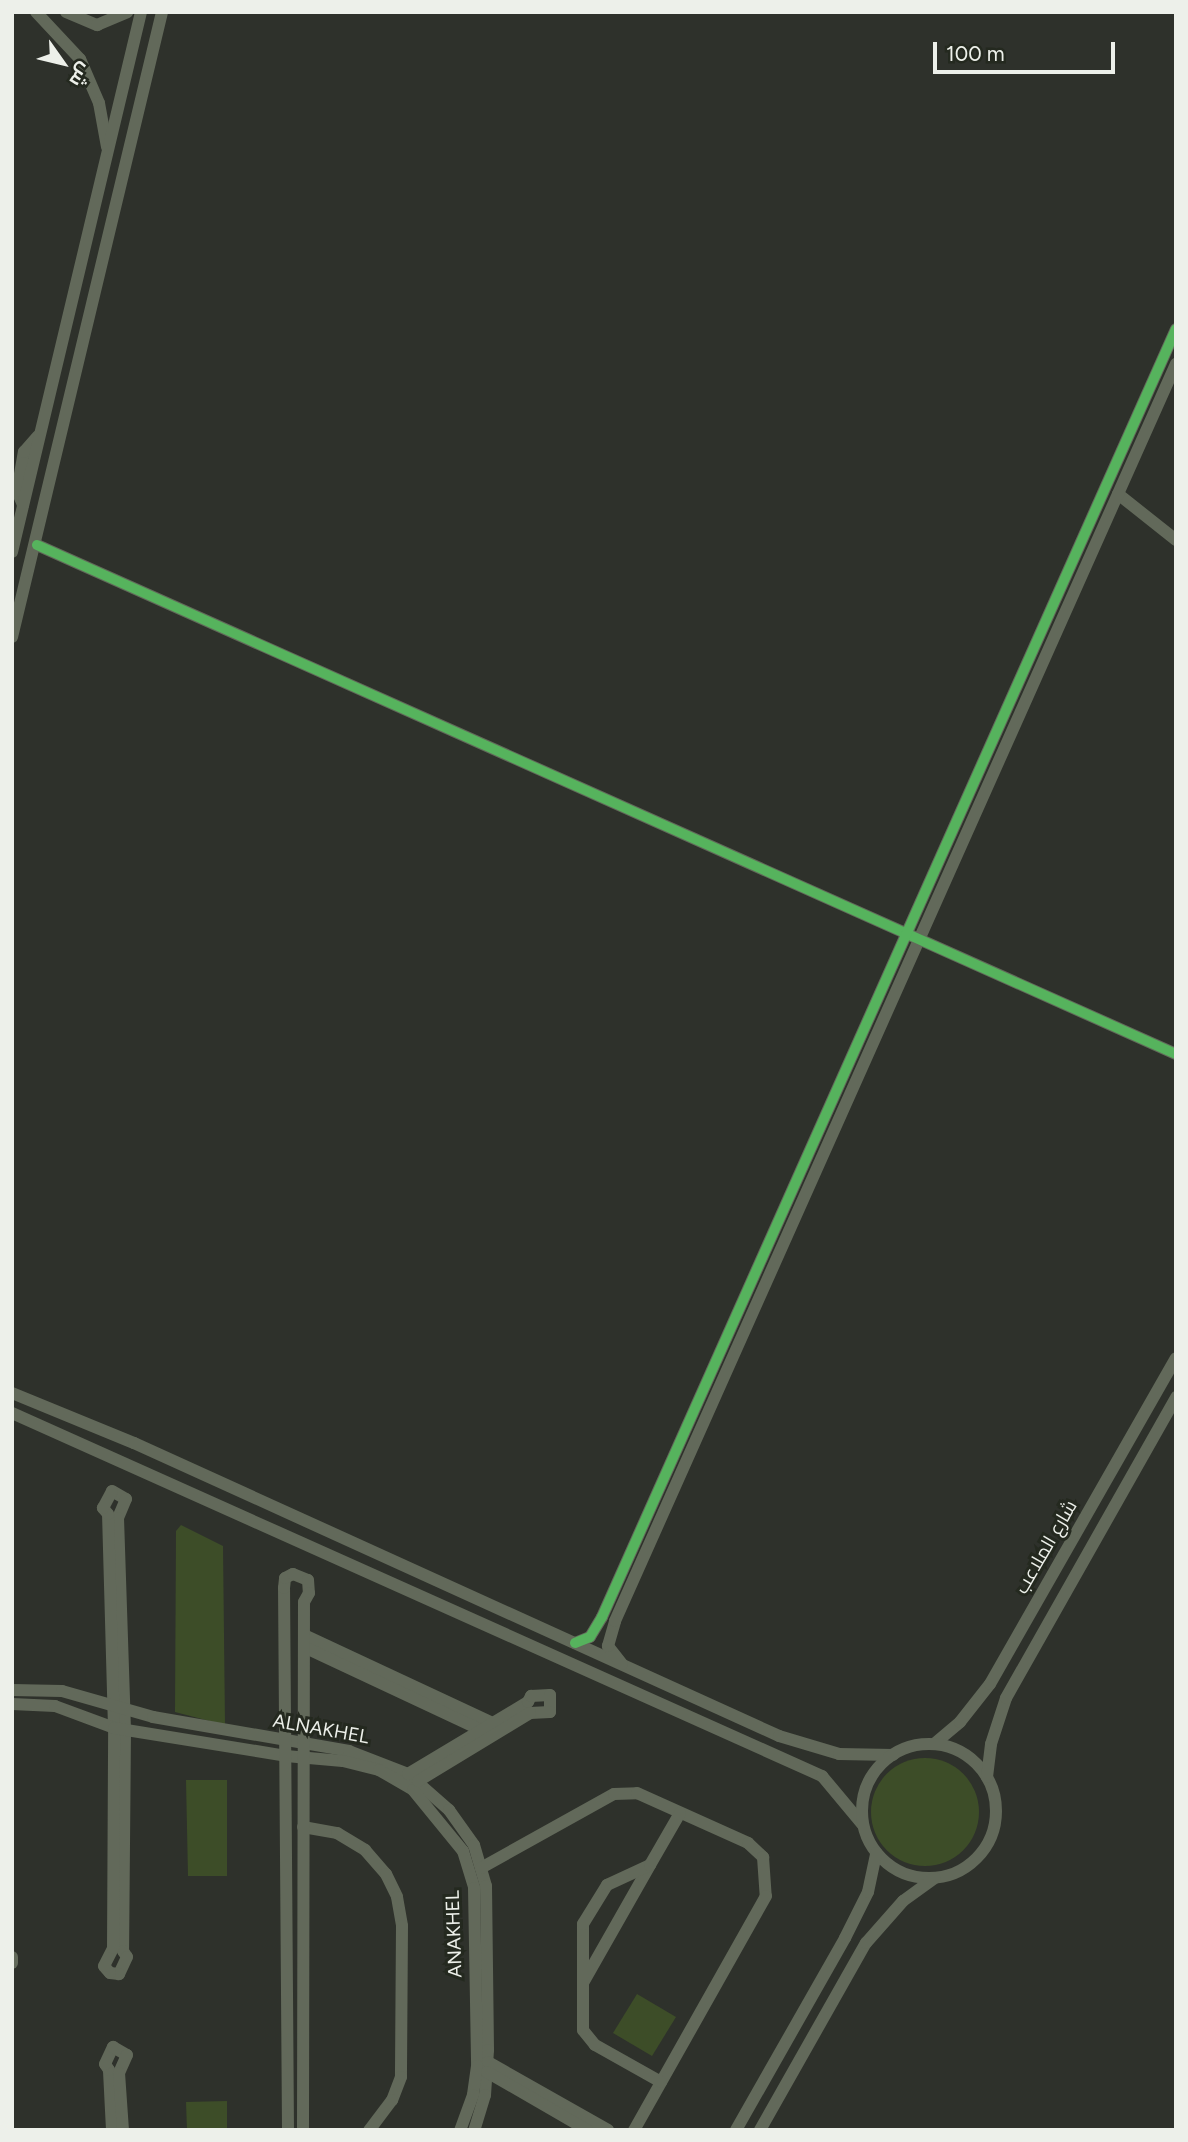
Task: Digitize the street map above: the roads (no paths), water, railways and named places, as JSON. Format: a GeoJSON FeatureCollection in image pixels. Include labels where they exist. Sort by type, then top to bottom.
{"type":"FeatureCollection","features":[{"type":"Feature","properties":{"kind":"street"},"geometry":{"type":"LineString","coordinates":[[36,12],[80,59],[99,103],[107,152]]}},
{"type":"Feature","properties":{"kind":"street"},"geometry":{"type":"LineString","coordinates":[[66,12],[97,25],[127,12]]}},
{"type":"Feature","properties":{"kind":"street"},"geometry":{"type":"LineString","coordinates":[[12,552],[141,12]]}},
{"type":"Feature","properties":{"kind":"street"},"geometry":{"type":"LineString","coordinates":[[12,637],[37,545],[162,12]]}},
{"type":"Feature","properties":{"kind":"street"},"geometry":{"type":"LineString","coordinates":[[622,1664],[608,1646],[615,1621],[1171,350],[1176,329]]}},
{"type":"Feature","properties":{"kind":"street"},"geometry":{"type":"LineString","coordinates":[[575,1643],[590,1637],[601,1617],[1176,364]]}},
{"type":"Feature","properties":{"kind":"street"},"geometry":{"type":"LineString","coordinates":[[1118,494],[1176,540]]}},
{"type":"Feature","properties":{"kind":"street"},"geometry":{"type":"LineString","coordinates":[[37,545],[1176,1054]]}},
{"type":"Feature","properties":{"kind":"street","name":"شارع الملاعب"},"geometry":{"type":"LineString","coordinates":[[934,1744],[960,1722],[990,1684],[1176,1358]]}},
{"type":"Feature","properties":{"kind":"street"},"geometry":{"type":"LineString","coordinates":[[12,1393],[779,1736],[839,1754],[893,1755],[934,1744],[964,1755],[987,1777],[995,1798],[995,1820],[989,1842],[975,1860],[957,1872],[935,1878],[913,1877],[893,1868],[876,1853],[863,1825],[842,1794],[822,1776],[12,1413]]}},
{"type":"Feature","properties":{"kind":"street","name":"شارع الملاعب"},"geometry":{"type":"LineString","coordinates":[[987,1777],[991,1744],[1006,1698],[1176,1397]]}},
{"type":"Feature","properties":{"kind":"street"},"geometry":{"type":"LineString","coordinates":[[118,1709],[118,1518],[126,1499],[112,1491],[103,1508],[108,1514],[118,1709],[120,1729],[123,1951],[127,1957],[119,1974],[104,1966],[113,1948],[120,1729]]}},
{"type":"Feature","properties":{"kind":"street"},"geometry":{"type":"LineString","coordinates":[[288,2130],[284,1588],[285,1578],[293,1574],[308,1580],[304,1641],[303,2130]]}},
{"type":"Feature","properties":{"kind":"street"},"geometry":{"type":"LineString","coordinates":[[304,1641],[493,1723]]}},
{"type":"Feature","properties":{"kind":"street"},"geometry":{"type":"LineString","coordinates":[[304,1641],[481,1730]]}},
{"type":"Feature","properties":{"kind":"street","name":"ALNAKHEL"},"geometry":{"type":"LineString","coordinates":[[12,1690],[62,1691],[118,1709],[286,1750],[382,1760],[413,1778],[449,1810],[474,1845],[486,1886],[487,2067],[474,2130]]}},
{"type":"Feature","properties":{"kind":"street"},"geometry":{"type":"LineString","coordinates":[[550,1695],[550,1712],[530,1713],[413,1778],[481,1730],[528,1702],[531,1696],[550,1695]]}},
{"type":"Feature","properties":{"kind":"street"},"geometry":{"type":"LineString","coordinates":[[12,1704],[55,1706],[120,1729],[286,1750]]}},
{"type":"Feature","properties":{"kind":"street","name":"ANAKHEL"},"geometry":{"type":"LineString","coordinates":[[304,1750],[379,1770],[413,1790],[463,1851],[474,1888],[477,2066],[474,2095],[460,2130]]}},
{"type":"Feature","properties":{"kind":"street"},"geometry":{"type":"LineString","coordinates":[[863,1825],[867,1785],[893,1755]]}},
{"type":"Feature","properties":{"kind":"street"},"geometry":{"type":"LineString","coordinates":[[481,1868],[614,1794],[637,1793],[755,1850],[762,1857],[766,1896],[634,2130]]}},
{"type":"Feature","properties":{"kind":"street"},"geometry":{"type":"LineString","coordinates":[[582,1987],[680,1812]]}},
{"type":"Feature","properties":{"kind":"street"},"geometry":{"type":"LineString","coordinates":[[303,1827],[337,1833],[365,1850],[386,1874],[397,1897],[402,1926],[401,2077],[392,2099],[369,2130]]}},
{"type":"Feature","properties":{"kind":"street"},"geometry":{"type":"LineString","coordinates":[[736,2130],[845,1938],[868,1892],[876,1853]]}},
{"type":"Feature","properties":{"kind":"street"},"geometry":{"type":"LineString","coordinates":[[650,1865],[607,1885],[583,1924],[583,2030],[587,2039],[661,2082]]}},
{"type":"Feature","properties":{"kind":"street"},"geometry":{"type":"LineString","coordinates":[[760,2130],[866,1943],[903,1901],[935,1878]]}},
{"type":"Feature","properties":{"kind":"street"},"geometry":{"type":"LineString","coordinates":[[12,1956],[12,1963]]}},
{"type":"Feature","properties":{"kind":"street"},"geometry":{"type":"LineString","coordinates":[[112,2130],[109,2070],[104,2064],[113,2047],[127,2055],[120,2074],[123,2130]]}},
{"type":"Feature","properties":{"kind":"street"},"geometry":{"type":"LineString","coordinates":[[487,2067],[587,2130]]}},
{"type":"Feature","properties":{"kind":"street"},"geometry":{"type":"LineString","coordinates":[[487,2067],[608,2130]]}}]}
